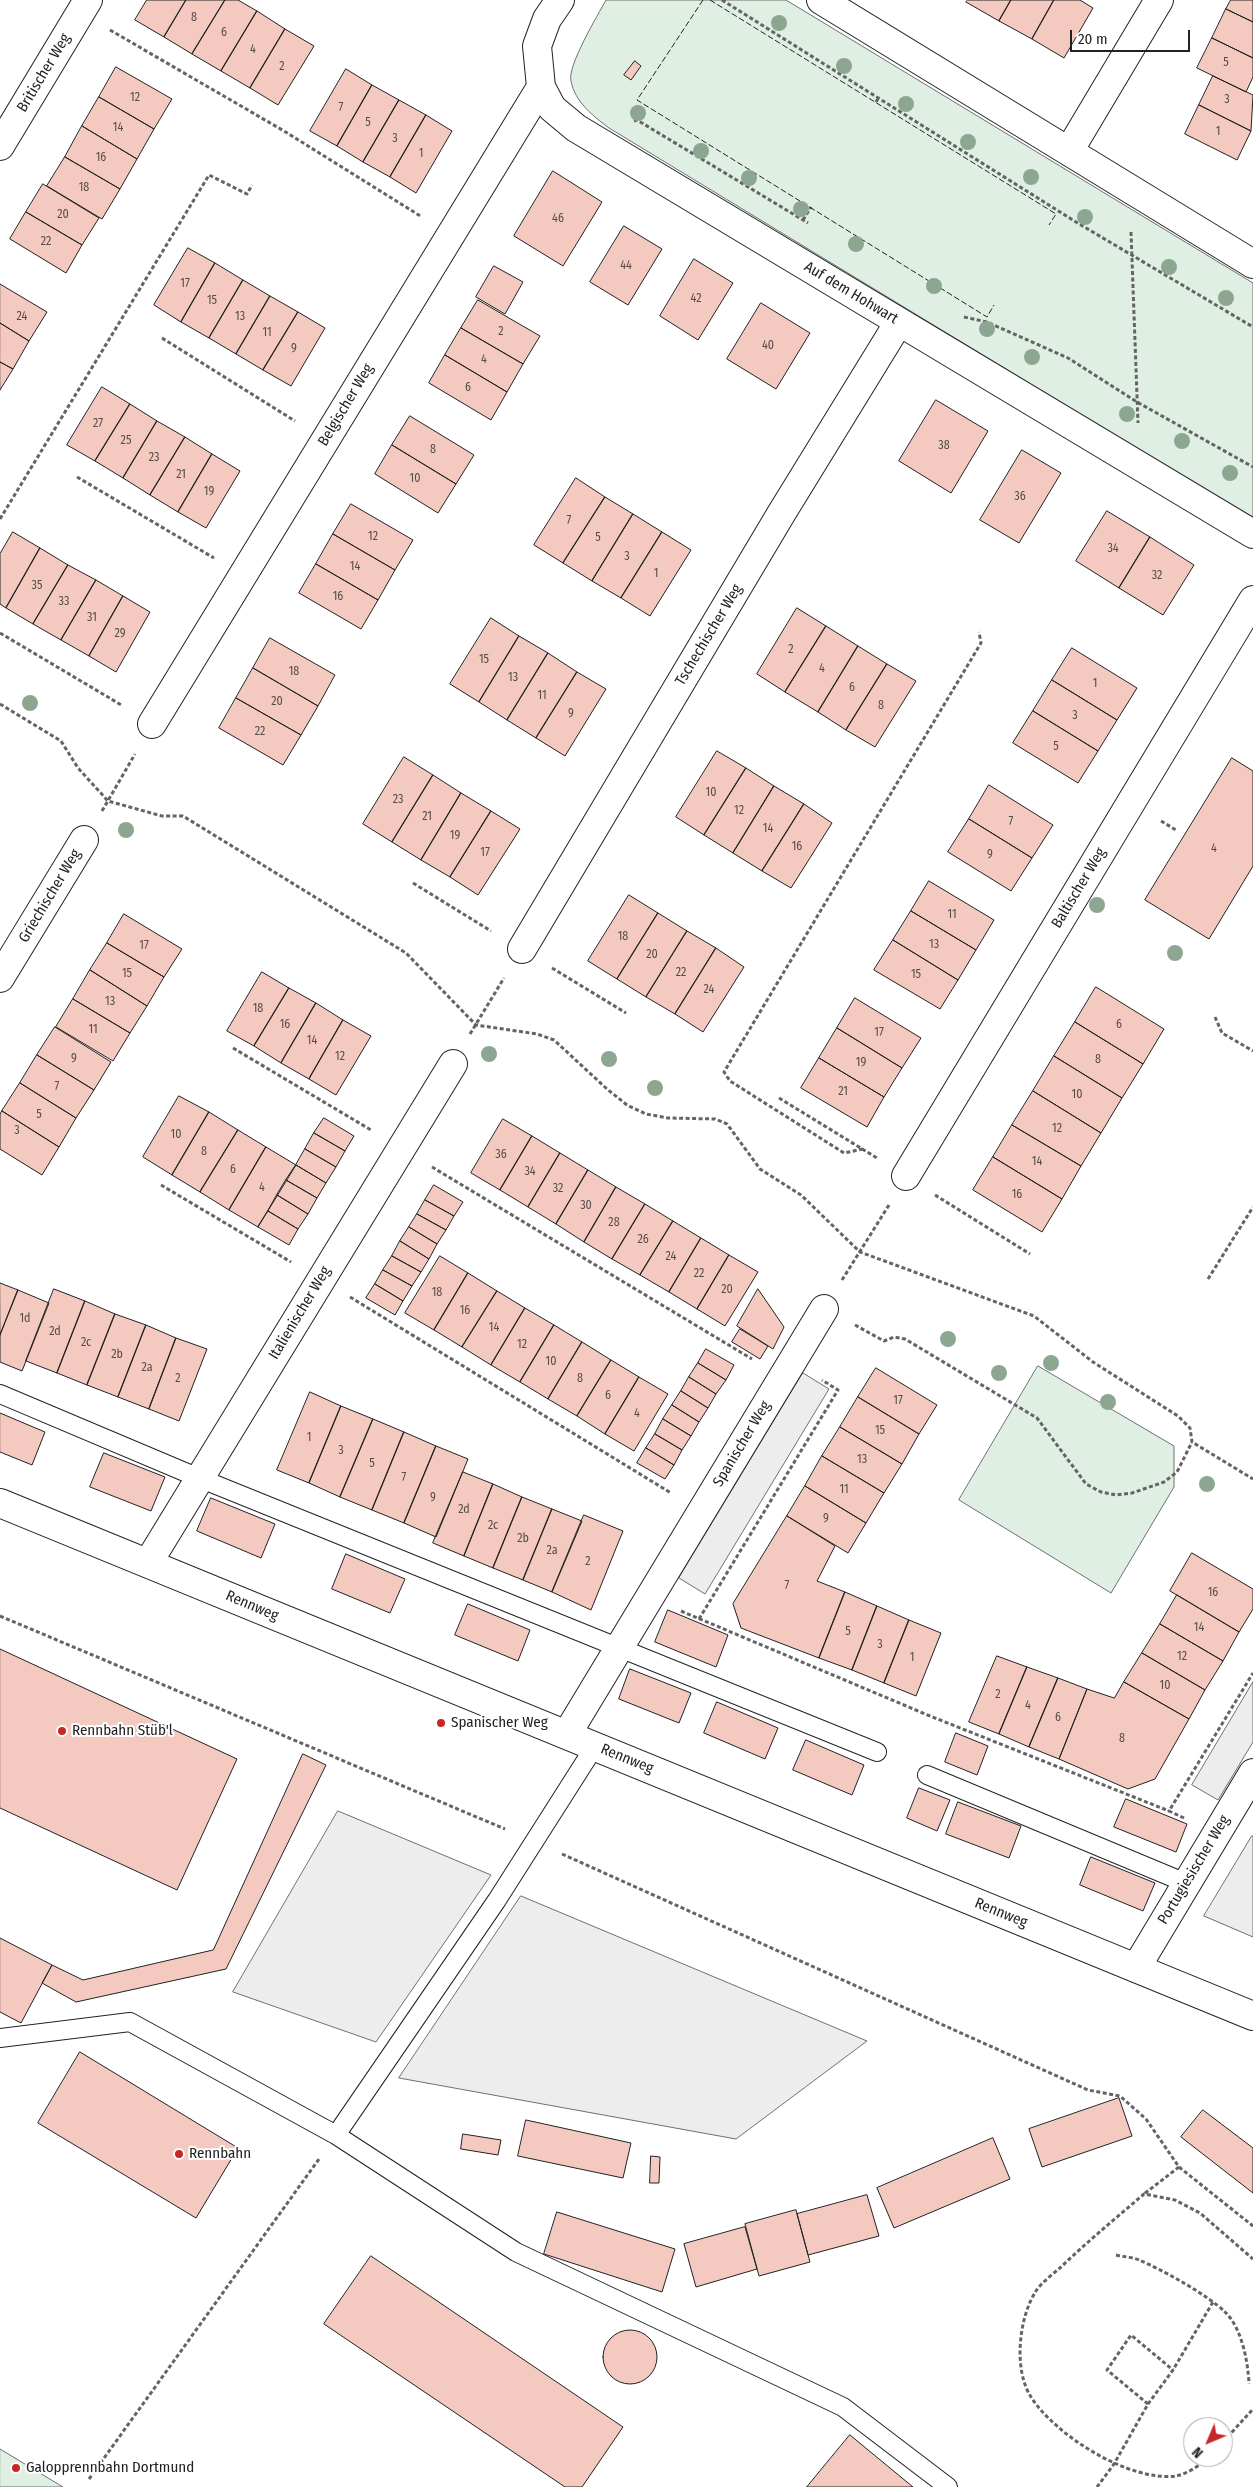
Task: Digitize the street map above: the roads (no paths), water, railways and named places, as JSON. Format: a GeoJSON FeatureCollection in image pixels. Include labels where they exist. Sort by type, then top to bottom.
{"type":"FeatureCollection","features":[{"type":"Feature","properties":{"kind":"street","name":"Auf dem Hohwart"},"geometry":{"type":"LineString","coordinates":[[560,0],[547,19],[537,46],[541,87],[552,108],[576,128],[1253,534]]}},
{"type":"Feature","properties":{"kind":"street"},"geometry":{"type":"LineString","coordinates":[[822,0],[1253,264]]}},
{"type":"Feature","properties":{"kind":"street"},"geometry":{"type":"LineString","coordinates":[[1068,151],[1159,0]]}},
{"type":"Feature","properties":{"kind":"street","name":"Britischer Weg"},"geometry":{"type":"LineString","coordinates":[[0,146],[84,6]]}},
{"type":"Feature","properties":{"kind":"street","name":"Belgischer Weg"},"geometry":{"type":"LineString","coordinates":[[152,724],[541,87]]}},
{"type":"Feature","properties":{"kind":"street","name":"Tschechischer Weg"},"geometry":{"type":"LineString","coordinates":[[522,949],[781,514],[899,322]]}},
{"type":"Feature","properties":{"kind":"street","name":"Baltischer Weg"},"geometry":{"type":"LineString","coordinates":[[906,1176],[1253,600]]}},
{"type":"Feature","properties":{"kind":"street","name":"Griechischer Weg"},"geometry":{"type":"LineString","coordinates":[[0,978],[84,840]]}},
{"type":"Feature","properties":{"kind":"street","name":"Italienischer Weg"},"geometry":{"type":"LineString","coordinates":[[148,1563],[452,1064]]}},
{"type":"Feature","properties":{"kind":"street","name":"Spanischer Weg"},"geometry":{"type":"LineString","coordinates":[[567,1734],[824,1309]]}},
{"type":"Feature","properties":{"kind":"street","name":"Rennweg"},"geometry":{"type":"LineString","coordinates":[[0,1503],[1253,2016]]}},
{"type":"Feature","properties":{"kind":"street","name":"Portugiesischer Weg"},"geometry":{"type":"LineString","coordinates":[[1136,1968],[1253,1773]]}},
{"type":"Feature","properties":{"kind":"lane"},"geometry":{"type":"LineString","coordinates":[[0,1394],[200,1478],[877,1752]]}},
{"type":"Feature","properties":{"kind":"lane"},"geometry":{"type":"LineString","coordinates":[[336,2135],[497,1900],[595,1746]]}},
{"type":"Feature","properties":{"kind":"lane"},"geometry":{"type":"LineString","coordinates":[[927,1775],[1186,1883]]}},
{"type":"Feature","properties":{"kind":"lane"},"geometry":{"type":"LineString","coordinates":[[0,2038],[130,2022],[336,2135],[516,2252],[843,2407],[948,2487]]}},
{"type":"Feature","properties":{"kind":"place","name":"Spanischer Weg"},"geometry":{"type":"Point","coordinates":[441,1723]}},
{"type":"Feature","properties":{"kind":"place","name":"Rennbahn Stüb'l"},"geometry":{"type":"Point","coordinates":[62,1731]}},
{"type":"Feature","properties":{"kind":"place","name":"Rennbahn"},"geometry":{"type":"Point","coordinates":[179,2154]}},
{"type":"Feature","properties":{"kind":"place","name":"Galopprennbahn Dortmund"},"geometry":{"type":"Point","coordinates":[16,2468]}}]}
